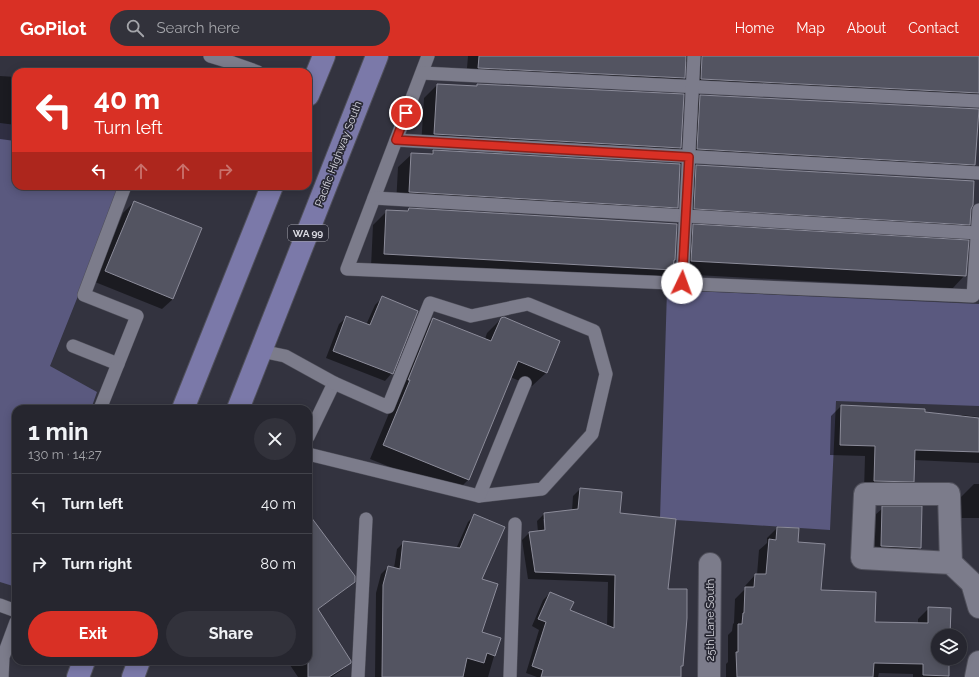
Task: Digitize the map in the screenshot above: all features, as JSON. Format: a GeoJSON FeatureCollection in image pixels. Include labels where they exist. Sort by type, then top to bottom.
{"type":"FeatureCollection","features":[{"type":"Feature","properties":{"kind":"main road"},"geometry":{"type":"LineString","coordinates":[[312,84],[324,56]]}},
{"type":"Feature","properties":{"kind":"main road","name":"Pacific Highway South"},"geometry":{"type":"LineString","coordinates":[[240,405],[377,56]]}},
{"type":"Feature","properties":{"kind":"main road"},"geometry":{"type":"LineString","coordinates":[[185,405],[270,190]]}},
{"type":"Feature","properties":{"kind":"main road"},"geometry":{"type":"LineString","coordinates":[[78,677],[82,665]]}},
{"type":"Feature","properties":{"kind":"main road"},"geometry":{"type":"LineString","coordinates":[[133,677],[138,665]]}},
{"type":"Feature","properties":{"kind":"street"},"geometry":{"type":"LineString","coordinates":[[951,563],[949,494],[865,494],[862,558],[951,563],[972,583],[979,607]]}},
{"type":"Feature","properties":{"kind":"street","name":"25th Lane South"},"geometry":{"type":"LineString","coordinates":[[709,677],[710,564]]}},
{"type":"Feature","properties":{"kind":"street"},"geometry":{"type":"LineString","coordinates":[[976,677],[979,662]]}},
{"type":"Feature","properties":{"kind":"lane"},"geometry":{"type":"LineString","coordinates":[[210,56],[233,62],[248,68]]}},
{"type":"Feature","properties":{"kind":"lane"},"geometry":{"type":"LineString","coordinates":[[428,56],[347,268],[974,296],[979,210]]}},
{"type":"Feature","properties":{"kind":"lane"},"geometry":{"type":"LineString","coordinates":[[682,283],[694,56]]}},
{"type":"Feature","properties":{"kind":"lane"},"geometry":{"type":"LineString","coordinates":[[422,73],[979,101]]}},
{"type":"Feature","properties":{"kind":"lane"},"geometry":{"type":"LineString","coordinates":[[396,140],[979,173]]}},
{"type":"Feature","properties":{"kind":"lane"},"geometry":{"type":"LineString","coordinates":[[102,405],[137,316],[84,295],[123,190]]}},
{"type":"Feature","properties":{"kind":"lane"},"geometry":{"type":"LineString","coordinates":[[374,198],[978,233]]}},
{"type":"Feature","properties":{"kind":"lane"},"geometry":{"type":"LineString","coordinates":[[261,351],[286,356],[334,383],[388,407],[430,303],[471,316],[528,304],[594,331],[606,374],[592,434],[542,490],[479,496],[312,455]]}},
{"type":"Feature","properties":{"kind":"lane"},"geometry":{"type":"LineString","coordinates":[[73,346],[118,364]]}},
{"type":"Feature","properties":{"kind":"lane"},"geometry":{"type":"LineString","coordinates":[[312,429],[334,383]]}},
{"type":"Feature","properties":{"kind":"lane"},"geometry":{"type":"LineString","coordinates":[[479,496],[525,383]]}},
{"type":"Feature","properties":{"kind":"lane"},"geometry":{"type":"LineString","coordinates":[[358,677],[366,519]]}},
{"type":"Feature","properties":{"kind":"lane"},"geometry":{"type":"LineString","coordinates":[[510,677],[515,524]]}},
{"type":"Feature","properties":{"kind":"lane"},"geometry":{"type":"LineString","coordinates":[[0,605],[12,610]]}},
{"type":"Feature","properties":{"kind":"lane"},"geometry":{"type":"LineString","coordinates":[[2,677],[2,655],[12,631]]}},
{"type":"Feature","properties":{"kind":"shaded area"},"geometry":{"type":"Polygon","coordinates":[[[0,123],[12,124],[12,190],[120,190],[50,366],[97,392],[92,405],[12,405],[12,586],[0,582],[0,123]]]}},
{"type":"Feature","properties":{"kind":"shaded area"},"geometry":{"type":"Polygon","coordinates":[[[667,290],[979,304],[979,406],[836,401],[830,530],[660,519],[667,290]]]}},
{"type":"Feature","properties":{"kind":"building"},"geometry":{"type":"Polygon","coordinates":[[[479,56],[686,56],[685,78],[478,68],[479,56]]]}},
{"type":"Feature","properties":{"kind":"building"},"geometry":{"type":"Polygon","coordinates":[[[702,56],[979,56],[979,93],[701,79],[702,56]]]}},
{"type":"Feature","properties":{"kind":"building"},"geometry":{"type":"Polygon","coordinates":[[[437,84],[477,86],[477,84],[684,94],[681,148],[434,134],[437,84]]]}},
{"type":"Feature","properties":{"kind":"building"},"geometry":{"type":"Polygon","coordinates":[[[700,95],[979,109],[975,165],[697,149],[700,95]]]}},
{"type":"Feature","properties":{"kind":"building"},"geometry":{"type":"Polygon","coordinates":[[[433,150],[680,164],[678,208],[409,192],[411,153],[433,154],[433,150]]]}},
{"type":"Feature","properties":{"kind":"building"},"geometry":{"type":"Polygon","coordinates":[[[696,165],[974,181],[970,225],[694,209],[696,165]]]}},
{"type":"Feature","properties":{"kind":"building"},"geometry":{"type":"Polygon","coordinates":[[[134,201],[202,228],[173,299],[105,271],[134,201]]]}},
{"type":"Feature","properties":{"kind":"building"},"geometry":{"type":"Polygon","coordinates":[[[409,208],[677,224],[673,270],[384,254],[386,210],[408,211],[409,208]]]}},
{"type":"Feature","properties":{"kind":"building"},"geometry":{"type":"Polygon","coordinates":[[[693,224],[969,240],[966,276],[691,261],[693,224]]]}},
{"type":"Feature","properties":{"kind":"building"},"geometry":{"type":"Polygon","coordinates":[[[382,296],[418,311],[393,374],[333,351],[346,316],[370,325],[382,296]]]}},
{"type":"Feature","properties":{"kind":"building"},"geometry":{"type":"Polygon","coordinates":[[[504,317],[560,341],[547,373],[518,361],[469,480],[383,445],[410,380],[408,380],[433,318],[491,341],[501,318],[504,317]]]}},
{"type":"Feature","properties":{"kind":"building"},"geometry":{"type":"Polygon","coordinates":[[[841,405],[925,409],[925,412],[979,418],[979,452],[915,450],[914,482],[874,481],[875,446],[840,445],[841,405]]]}},
{"type":"Feature","properties":{"kind":"building"},"geometry":{"type":"Polygon","coordinates":[[[580,488],[622,492],[620,513],[676,519],[668,589],[687,589],[687,618],[681,677],[541,677],[543,670],[532,666],[546,622],[538,619],[550,592],[574,602],[570,610],[614,628],[615,575],[535,572],[529,532],[545,530],[544,513],[578,509],[580,488]]]}},
{"type":"Feature","properties":{"kind":"building"},"geometry":{"type":"Polygon","coordinates":[[[882,506],[922,506],[921,548],[881,546],[882,506]]]}},
{"type":"Feature","properties":{"kind":"building"},"geometry":{"type":"Polygon","coordinates":[[[474,514],[505,527],[482,579],[498,584],[482,632],[501,638],[495,656],[487,653],[484,663],[467,658],[463,677],[382,677],[383,585],[388,566],[400,569],[403,541],[460,548],[474,514]]]}},
{"type":"Feature","properties":{"kind":"building"},"geometry":{"type":"Polygon","coordinates":[[[312,518],[355,576],[355,582],[318,609],[351,663],[329,677],[308,677],[308,665],[312,665],[312,518]]]}},
{"type":"Feature","properties":{"kind":"building"},"geometry":{"type":"Polygon","coordinates":[[[777,527],[799,528],[798,542],[825,544],[821,590],[876,592],[875,622],[928,623],[928,607],[951,608],[950,629],[931,629],[931,665],[949,665],[949,676],[923,675],[923,664],[874,663],[873,677],[737,677],[736,652],[738,652],[738,624],[742,624],[745,587],[754,587],[755,574],[766,574],[769,539],[776,540],[777,527]]]}},
{"type":"Feature","properties":{"kind":"route"},"geometry":{"type":"LineString","coordinates":[[406,113],[396,140],[689,157],[682,283]]}}]}
